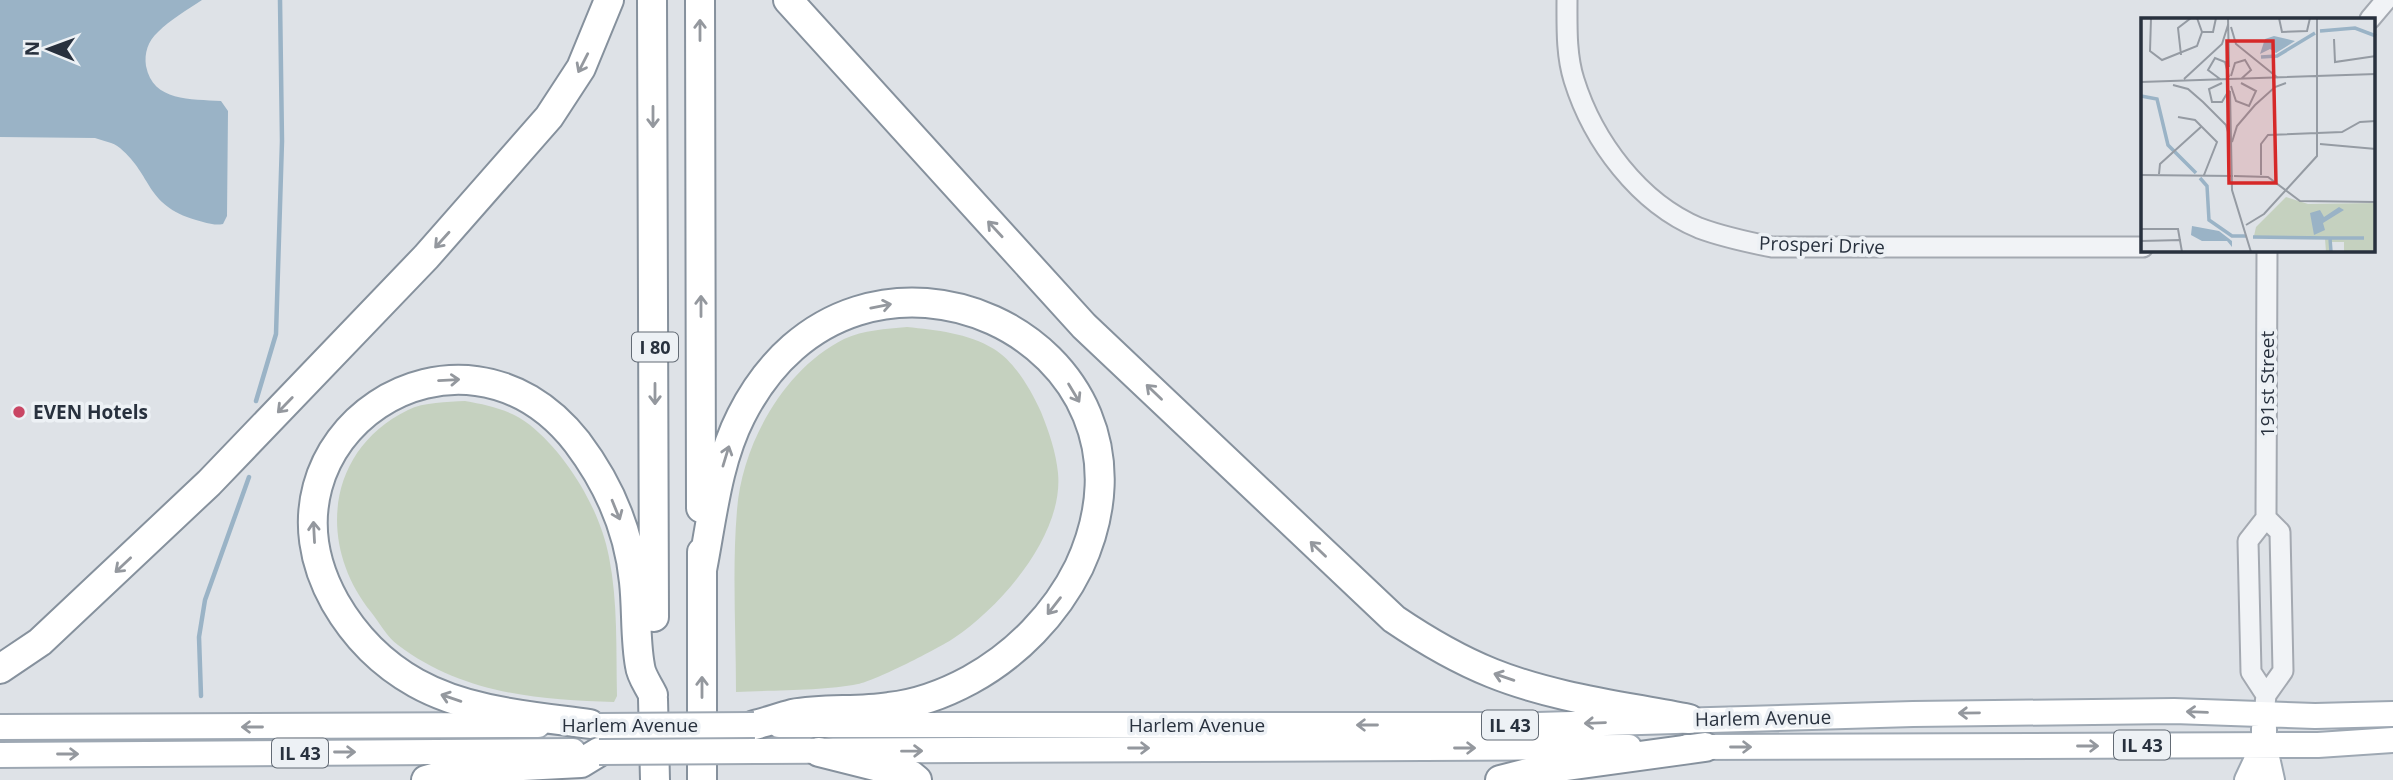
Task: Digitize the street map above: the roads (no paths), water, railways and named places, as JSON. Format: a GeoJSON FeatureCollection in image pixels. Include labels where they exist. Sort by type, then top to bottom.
{"type":"FeatureCollection","features":[{"type":"Feature","properties":{"kind":"highway"},"geometry":{"type":"LineString","coordinates":[[0,669],[40,642],[209,483],[426,257],[549,117],[581,68],[609,0]]}},
{"type":"Feature","properties":{"kind":"highway","name":"I 80"},"geometry":{"type":"LineString","coordinates":[[652,0],[655,780]]}},
{"type":"Feature","properties":{"kind":"highway","name":"I 80"},"geometry":{"type":"LineString","coordinates":[[700,0],[702,780]]}},
{"type":"Feature","properties":{"kind":"highway"},"geometry":{"type":"LineString","coordinates":[[788,0],[1084,327],[1394,619],[1429,642],[1493,674],[1532,687],[1689,719]]}},
{"type":"Feature","properties":{"kind":"highway"},"geometry":{"type":"LineString","coordinates":[[702,570],[722,466],[742,415],[763,381],[789,352],[838,319],[870,308],[903,302],[940,303],[976,311],[1009,327],[1033,343],[1067,381],[1091,429],[1099,473],[1092,532],[1065,593],[1025,639],[998,663],[971,679],[917,701],[890,707],[794,714],[754,738]]}},
{"type":"Feature","properties":{"kind":"highway"},"geometry":{"type":"LineString","coordinates":[[426,780],[465,769],[581,763],[596,734],[485,708],[435,692],[387,664],[344,617],[320,569],[313,530],[317,487],[335,446],[353,423],[376,404],[416,385],[454,379],[476,380],[502,387],[526,397],[562,426],[599,475],[623,528],[634,582],[640,668],[653,695]]}},
{"type":"Feature","properties":{"kind":"highway"},"geometry":{"type":"LineString","coordinates":[[1500,780],[1544,769],[1705,747]]}},
{"type":"Feature","properties":{"kind":"highway"},"geometry":{"type":"LineString","coordinates":[[819,752],[911,775],[918,780]]}},
{"type":"Feature","properties":{"kind":"main road","name":"Harlem Avenue"},"geometry":{"type":"LineString","coordinates":[[0,727],[754,738],[1537,725],[1689,719],[2174,711],[2266,705],[2393,714]]}},
{"type":"Feature","properties":{"kind":"main road","name":"191st Street"},"geometry":{"type":"LineString","coordinates":[[2266,705],[2264,744],[2272,780]]}},
{"type":"Feature","properties":{"kind":"main road","name":"Harlem Avenue"},"geometry":{"type":"LineString","coordinates":[[0,755],[596,734]]}},
{"type":"Feature","properties":{"kind":"main road","name":"Harlem Avenue"},"geometry":{"type":"LineString","coordinates":[[754,738],[819,752],[2264,744],[2393,740]]}},
{"type":"Feature","properties":{"kind":"main road","name":"191st Street"},"geometry":{"type":"LineString","coordinates":[[2246,780],[2264,744]]}},
{"type":"Feature","properties":{"kind":"street","name":"Prosperi Drive"},"geometry":{"type":"LineString","coordinates":[[1567,0],[1567,38],[1573,78],[1587,114],[1606,148],[1631,178],[1662,206],[1697,227],[1772,247],[2141,247]]}},
{"type":"Feature","properties":{"kind":"street"},"geometry":{"type":"LineString","coordinates":[[2371,18],[2386,0]]}},
{"type":"Feature","properties":{"kind":"street","name":"191st Street"},"geometry":{"type":"LineString","coordinates":[[2266,705],[2251,671],[2248,541],[2266,518],[2267,252]]}},
{"type":"Feature","properties":{"kind":"street","name":"191st Street"},"geometry":{"type":"LineString","coordinates":[[2266,518],[2280,533],[2283,671],[2266,705]]}},
{"type":"Feature","properties":{"kind":"water"},"geometry":{"type":"Polygon","coordinates":[[[0,0],[202,0],[173,19],[152,39],[146,52],[146,66],[150,78],[165,92],[186,99],[221,101],[228,111],[227,216],[223,224],[196,220],[167,206],[151,189],[131,159],[111,143],[95,138],[0,137],[0,0]]]}},
{"type":"Feature","properties":{"kind":"waterway"},"geometry":{"type":"LineString","coordinates":[[256,401],[276,334],[282,141],[280,0]]}},
{"type":"Feature","properties":{"kind":"waterway"},"geometry":{"type":"LineString","coordinates":[[201,696],[199,637],[205,600],[249,477]]}},
{"type":"Feature","properties":{"kind":"place","name":"EVEN Hotels"},"geometry":{"type":"Point","coordinates":[19,412]}}]}
